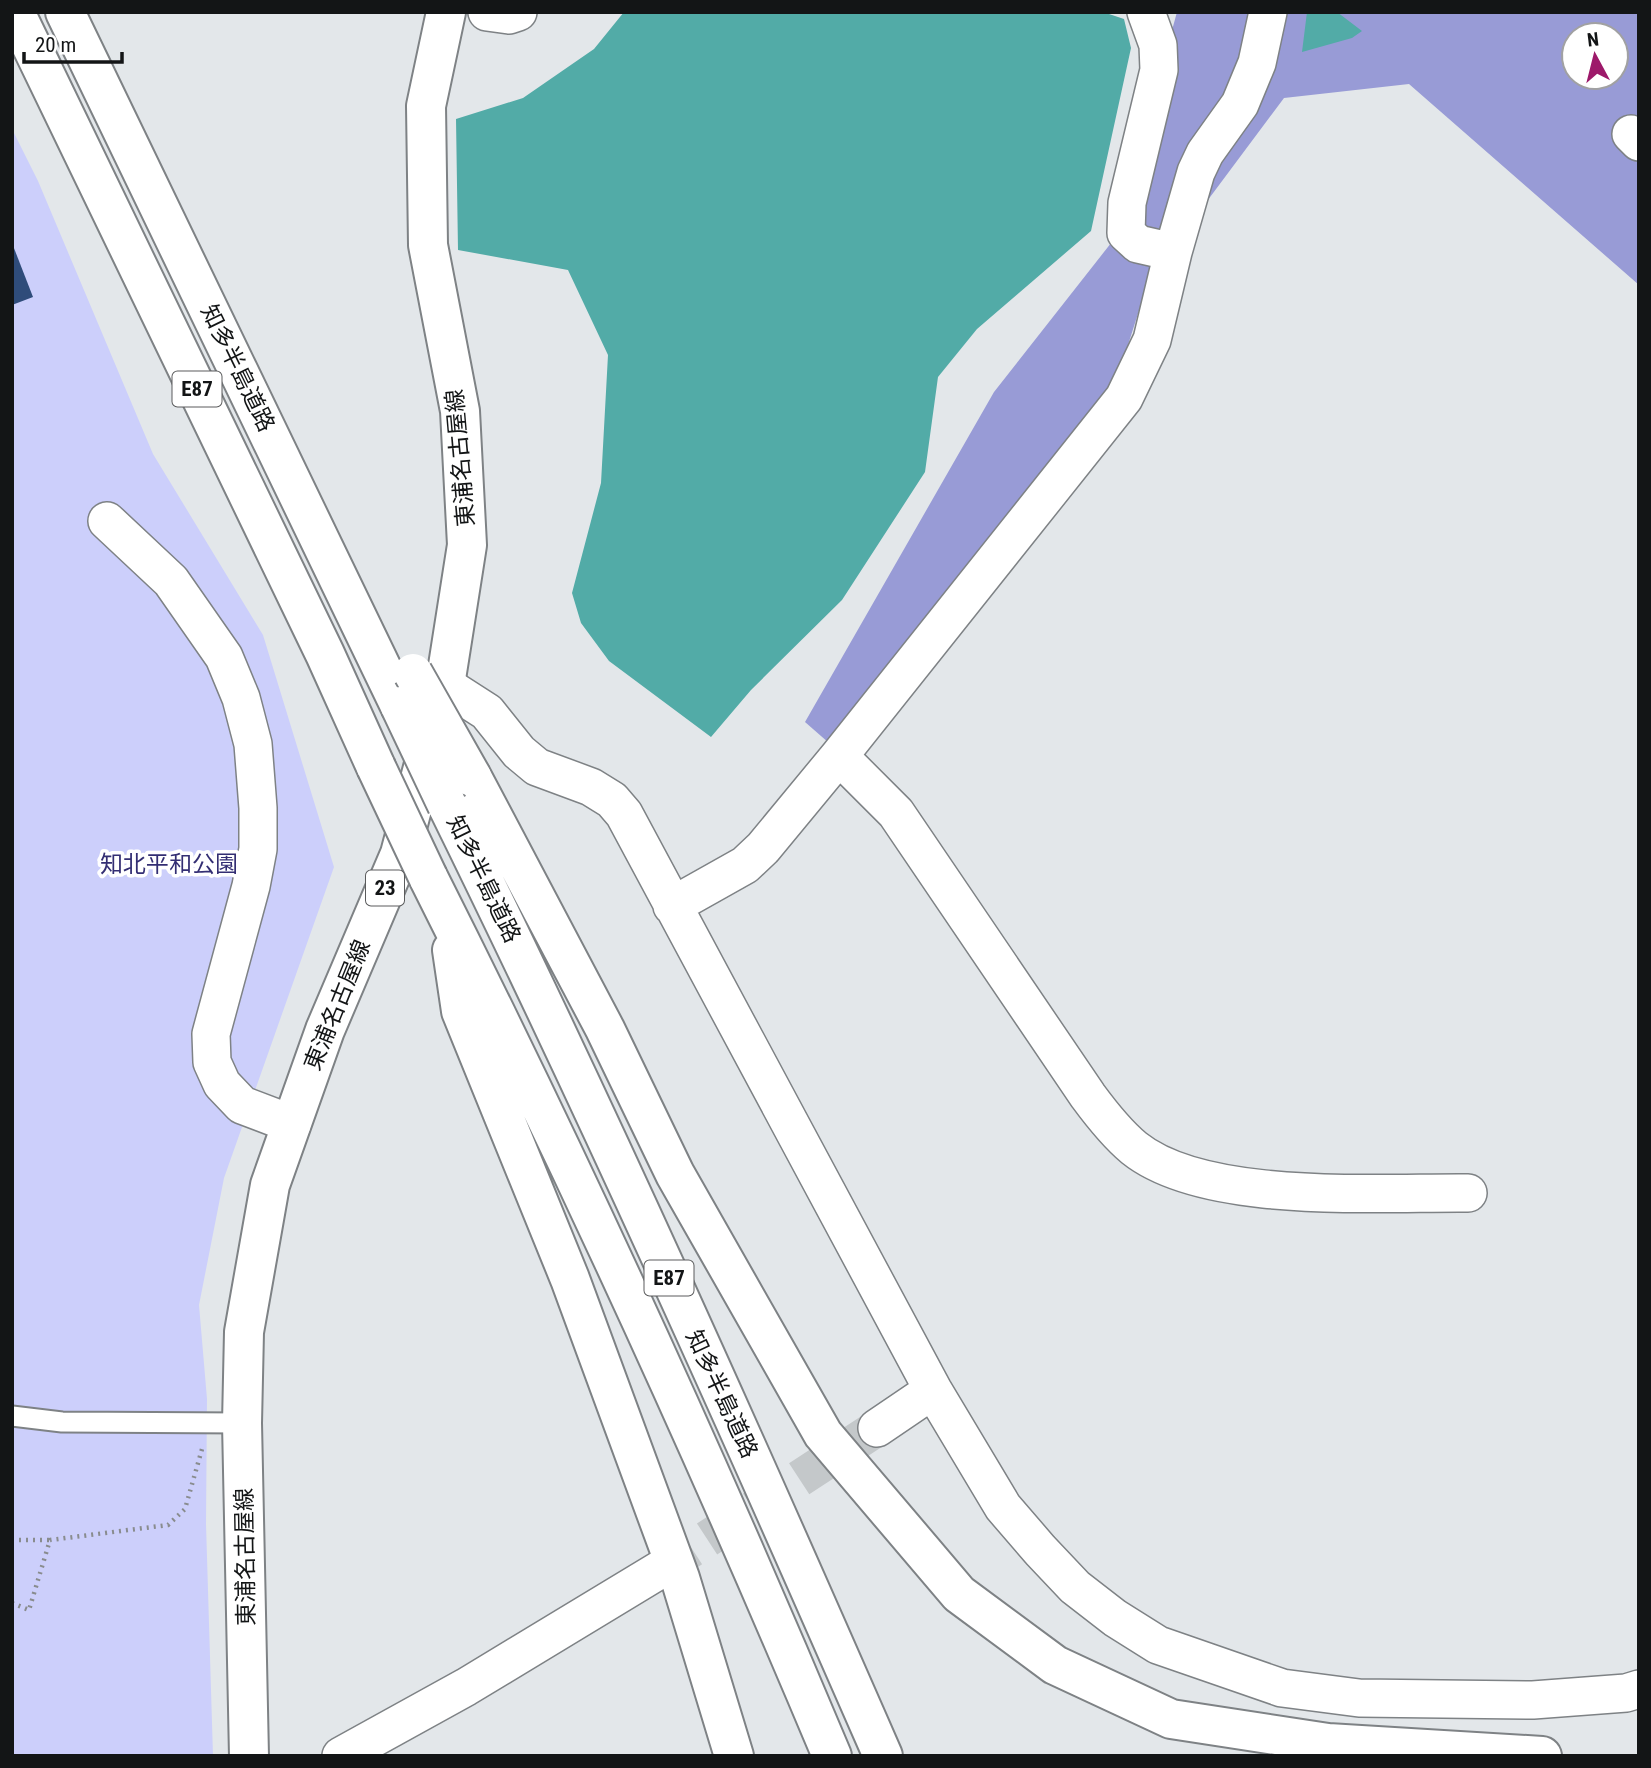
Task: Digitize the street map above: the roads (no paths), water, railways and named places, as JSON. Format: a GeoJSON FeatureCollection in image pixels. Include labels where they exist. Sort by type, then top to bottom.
{"type":"FeatureCollection","features":[{"type":"Feature","properties":{"kind":"main road","name":"知多半島道路"},"geometry":{"type":"LineString","coordinates":[[15,12],[325,654],[428,877],[584,1196],[766,1598],[832,1756]]}},
{"type":"Feature","properties":{"kind":"main road","name":"知多半島道路"},"geometry":{"type":"LineString","coordinates":[[65,12],[297,489],[420,688],[447,805],[531,974],[615,1157],[735,1419],[883,1756]]}},
{"type":"Feature","properties":{"kind":"main road","name":"東浦名古屋線"},"geometry":{"type":"LineString","coordinates":[[249,1756],[227,1422],[270,1185],[325,1030],[400,854],[420,688],[467,545],[460,411],[428,246],[426,106],[446,12]]}},
{"type":"Feature","properties":{"kind":"main road"},"geometry":{"type":"LineString","coordinates":[[420,688],[472,777],[605,1029],[675,1174],[823,1434],[959,1594],[1055,1665],[1171,1719],[1328,1744],[1542,1756]]}},
{"type":"Feature","properties":{"kind":"main road"},"geometry":{"type":"LineString","coordinates":[[448,917],[461,1011],[570,1279],[670,1552],[734,1756]]}},
{"type":"Feature","properties":{"kind":"street"},"geometry":{"type":"LineString","coordinates":[[486,12],[509,15],[518,12]]}},
{"type":"Feature","properties":{"kind":"street"},"geometry":{"type":"LineString","coordinates":[[1146,12],[1158,45],[1159,70],[1127,203],[1126,233],[1138,244],[1173,252]]}},
{"type":"Feature","properties":{"kind":"street"},"geometry":{"type":"LineString","coordinates":[[672,906],[745,865],[762,848],[839,756],[1124,398],[1152,340],[1196,172],[1205,153],[1240,104],[1257,63],[1268,12]]}},
{"type":"Feature","properties":{"kind":"street"},"geometry":{"type":"LineString","coordinates":[[107,521],[171,580],[224,657],[242,698],[253,744],[258,849],[251,886],[211,1034],[212,1062],[222,1084],[242,1105],[292,1124]]}},
{"type":"Feature","properties":{"kind":"street"},"geometry":{"type":"LineString","coordinates":[[420,688],[488,712],[519,752],[537,767],[591,787],[612,800],[624,814],[933,1390],[1003,1507],[1075,1587],[1115,1618],[1158,1645],[1282,1688],[1359,1698],[1533,1700],[1626,1693],[1639,1689]]}},
{"type":"Feature","properties":{"kind":"street"},"geometry":{"type":"LineString","coordinates":[[839,756],[896,813],[1088,1096],[1110,1126],[1136,1150],[1166,1166],[1238,1186],[1309,1192],[1468,1193]]}},
{"type":"Feature","properties":{"kind":"street"},"geometry":{"type":"LineString","coordinates":[[877,1428],[933,1390]]}},
{"type":"Feature","properties":{"kind":"street"},"geometry":{"type":"LineString","coordinates":[[341,1756],[466,1687],[661,1569]]}},
{"type":"Feature","properties":{"kind":"lane"},"geometry":{"type":"LineString","coordinates":[[12,1416],[62,1422],[227,1422]]}},
{"type":"Feature","properties":{"kind":"tunnel"},"geometry":{"type":"LineString","coordinates":[[661,1569],[877,1428]]}},
{"type":"Feature","properties":{"kind":"park label","name":"知北平和公園"},"geometry":{"type":"Point","coordinates":[169,864]}}]}
